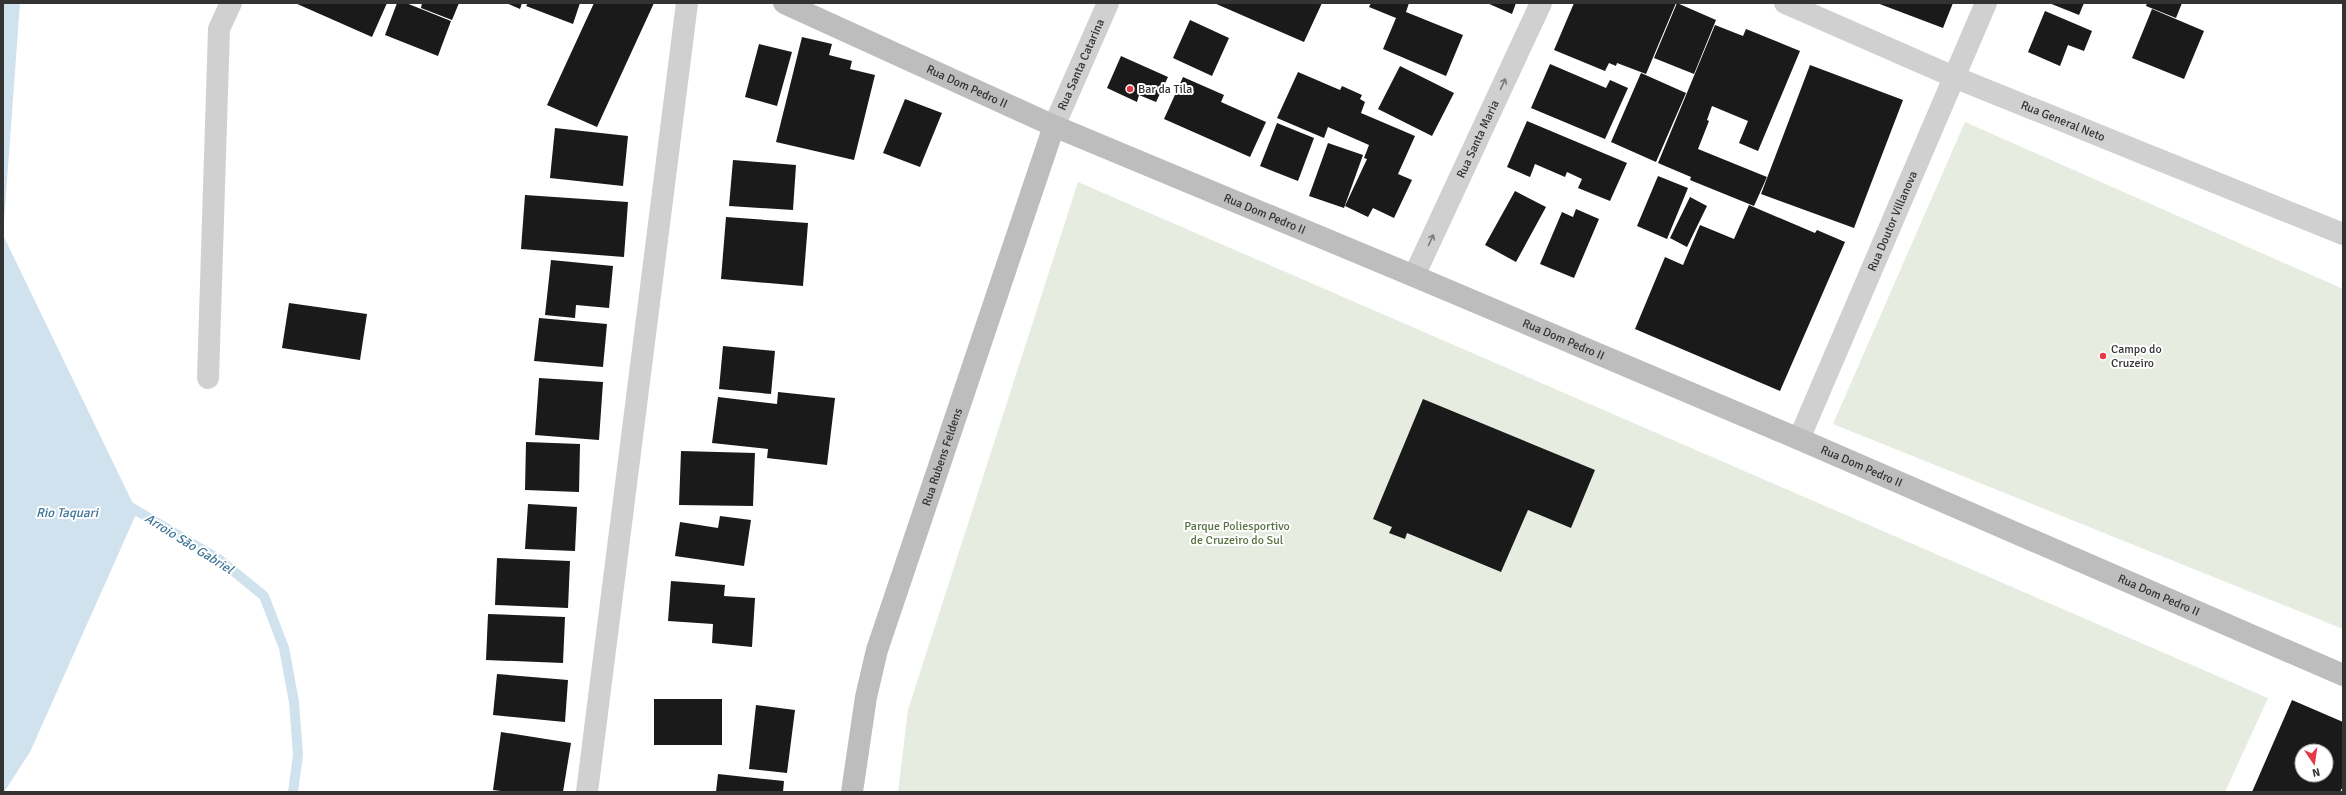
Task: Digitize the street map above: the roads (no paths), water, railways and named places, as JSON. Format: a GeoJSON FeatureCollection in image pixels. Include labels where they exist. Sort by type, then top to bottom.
{"type":"FeatureCollection","features":[{"type":"Feature","properties":{"kind":"main road","name":"Rua Dom Pedro II"},"geometry":{"type":"LineString","coordinates":[[784,3],[1054,126],[1799,439],[2343,676]]}},
{"type":"Feature","properties":{"kind":"main road","name":"Rua Rubens Feldens"},"geometry":{"type":"LineString","coordinates":[[852,792],[866,697],[877,650],[1054,126]]}},
{"type":"Feature","properties":{"kind":"street"},"geometry":{"type":"LineString","coordinates":[[208,378],[219,29],[231,3]]}},
{"type":"Feature","properties":{"kind":"street"},"geometry":{"type":"LineString","coordinates":[[587,792],[687,3]]}},
{"type":"Feature","properties":{"kind":"street","name":"Rua Santa Catarina"},"geometry":{"type":"LineString","coordinates":[[1054,126],[1108,3]]}},
{"type":"Feature","properties":{"kind":"street","name":"Rua Santa Maria"},"geometry":{"type":"LineString","coordinates":[[1414,276],[1541,3]]}},
{"type":"Feature","properties":{"kind":"street","name":"Rua General Neto"},"geometry":{"type":"LineString","coordinates":[[1785,3],[1954,77],[2343,234]]}},
{"type":"Feature","properties":{"kind":"street","name":"Rua Doutor Villanova"},"geometry":{"type":"LineString","coordinates":[[1799,439],[1986,3]]}},
{"type":"Feature","properties":{"kind":"water"},"geometry":{"type":"Polygon","coordinates":[[[3,3],[20,3],[3,231],[3,3]]]}},
{"type":"Feature","properties":{"kind":"water","name":"Rio Taquari"},"geometry":{"type":"Polygon","coordinates":[[[3,236],[137,512],[30,752],[4,792],[3,236]]]}},
{"type":"Feature","properties":{"kind":"waterway","name":"Arroio São Gabriel"},"geometry":{"type":"LineString","coordinates":[[127,505],[220,560],[264,596],[284,648],[294,702],[298,755],[293,792]]}},
{"type":"Feature","properties":{"kind":"place","name":"Bar da Tila"},"geometry":{"type":"Point","coordinates":[1130,89]}},
{"type":"Feature","properties":{"kind":"place","name":"Campo do Cruzeiro"},"geometry":{"type":"Point","coordinates":[2103,356]}},
{"type":"Feature","properties":{"kind":"park label","name":"Parque Poliesportivo de Cruzeiro do Sul"},"geometry":{"type":"Point","coordinates":[1237,533]}}]}
